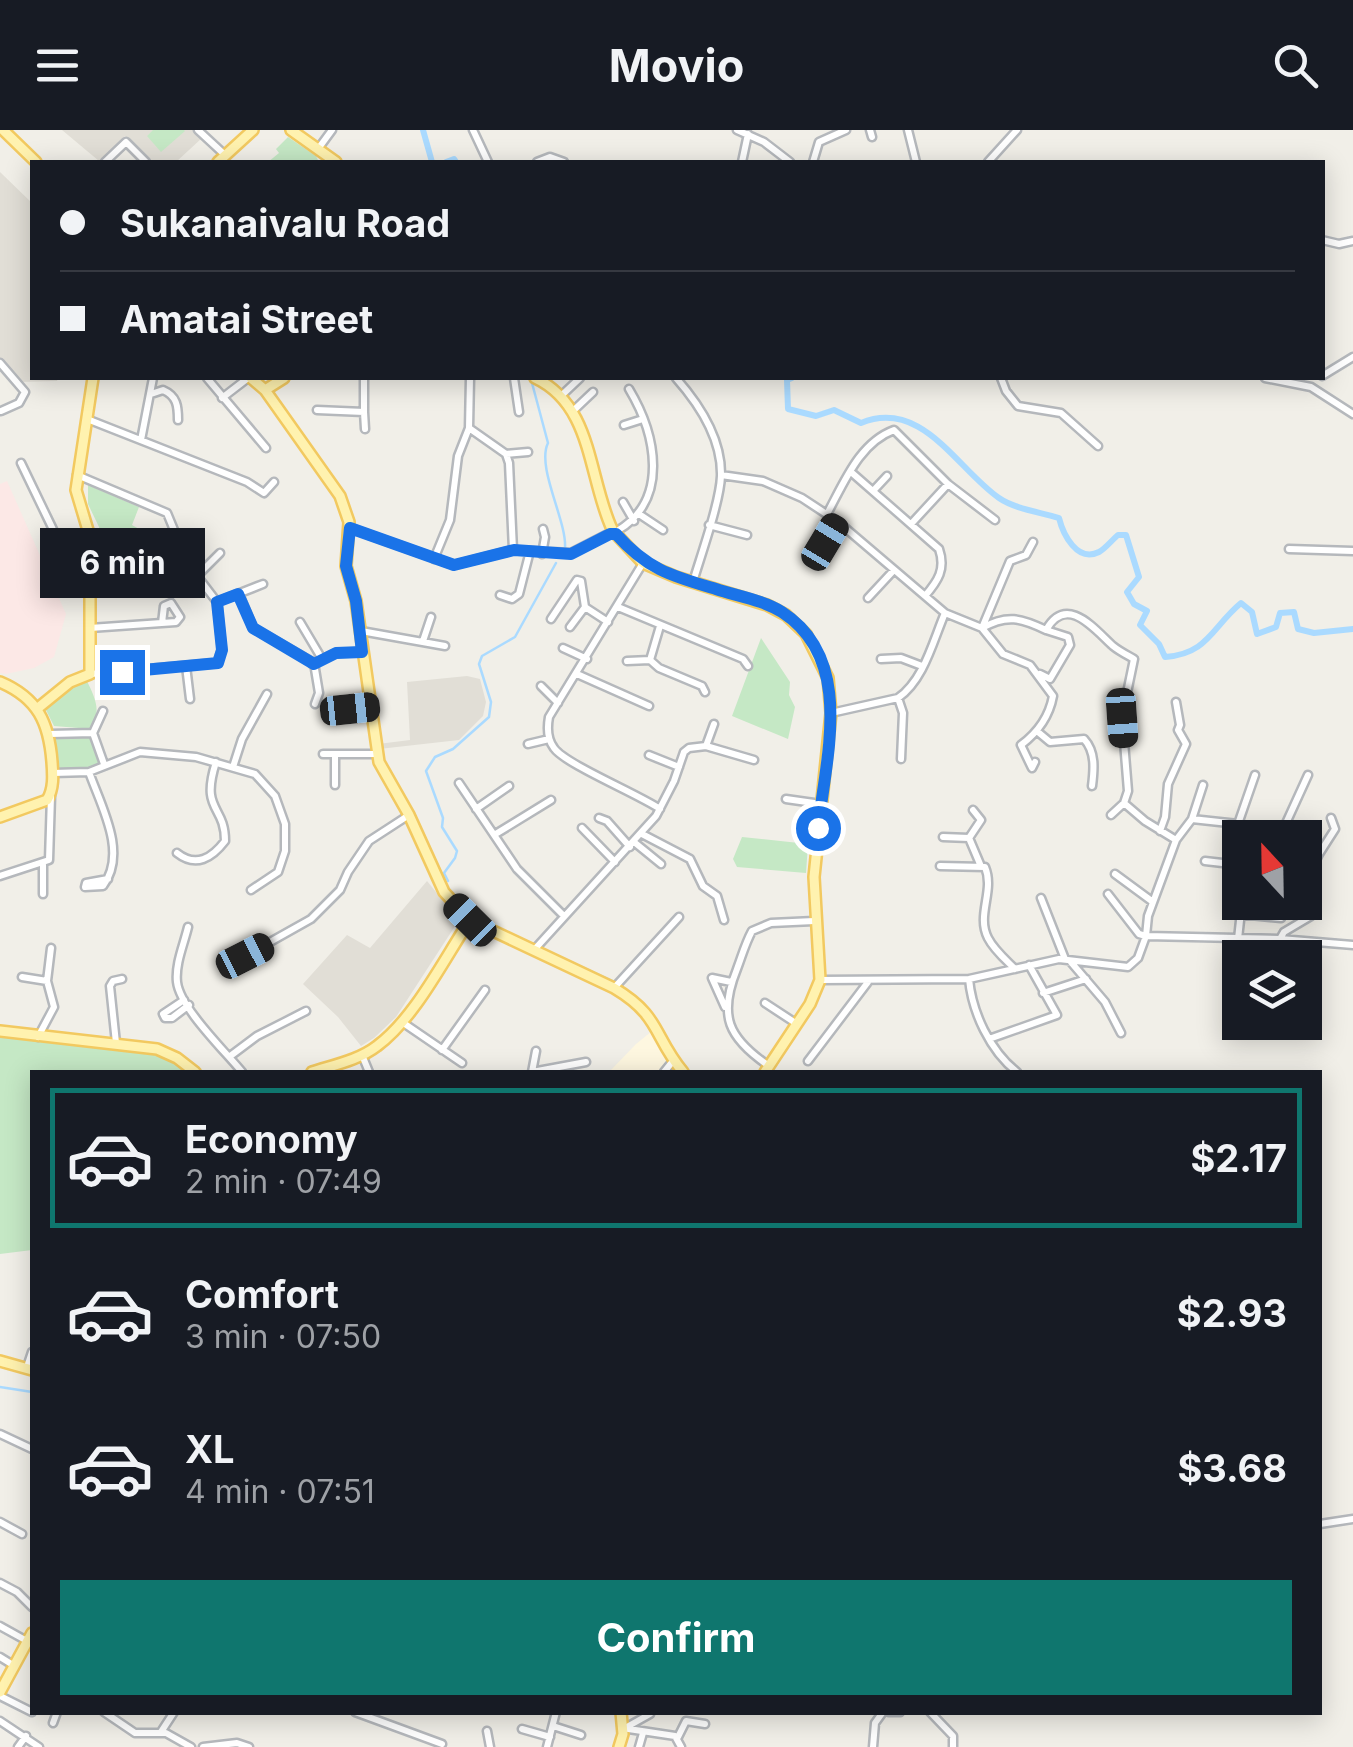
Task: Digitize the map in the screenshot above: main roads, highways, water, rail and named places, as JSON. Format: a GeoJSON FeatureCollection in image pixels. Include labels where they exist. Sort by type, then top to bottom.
{"type":"FeatureCollection","features":[{"type":"Feature","properties":{"kind":"main road"},"geometry":{"type":"LineString","coordinates":[[3,130],[34,160]]}},
{"type":"Feature","properties":{"kind":"main road"},"geometry":{"type":"LineString","coordinates":[[222,159],[253,130]]}},
{"type":"Feature","properties":{"kind":"main road"},"geometry":{"type":"LineString","coordinates":[[291,130],[333,160]]}},
{"type":"Feature","properties":{"kind":"main road"},"geometry":{"type":"LineString","coordinates":[[38,708],[70,682],[90,674],[90,552],[87,518],[76,490],[93,380]]}},
{"type":"Feature","properties":{"kind":"main road"},"geometry":{"type":"LineString","coordinates":[[252,380],[265,390],[340,496],[350,528],[346,566],[361,630],[377,754],[444,892],[470,920],[614,988],[648,1013],[681,1070]]}},
{"type":"Feature","properties":{"kind":"main road"},"geometry":{"type":"LineString","coordinates":[[265,390],[281,380]]}},
{"type":"Feature","properties":{"kind":"main road"},"geometry":{"type":"LineString","coordinates":[[538,380],[562,395],[574,410],[602,507],[614,532],[644,562],[768,606],[796,624],[806,634],[825,670],[832,713],[821,804],[814,920],[820,980],[767,1070]]}},
{"type":"Feature","properties":{"kind":"main road"},"geometry":{"type":"LineString","coordinates":[[0,682],[38,708],[50,734],[52,773],[51,794],[41,805],[0,816]]}},
{"type":"Feature","properties":{"kind":"main road"},"geometry":{"type":"LineString","coordinates":[[318,1070],[362,1056],[379,1045],[402,1022],[470,920]]}},
{"type":"Feature","properties":{"kind":"main road"},"geometry":{"type":"LineString","coordinates":[[0,1031],[157,1049],[193,1070]]}},
{"type":"Feature","properties":{"kind":"main road"},"geometry":{"type":"LineString","coordinates":[[0,1361],[30,1368]]}},
{"type":"Feature","properties":{"kind":"main road"},"geometry":{"type":"LineString","coordinates":[[0,1694],[30,1637]]}},
{"type":"Feature","properties":{"kind":"main road"},"geometry":{"type":"LineString","coordinates":[[619,1747],[624,1728],[621,1715]]}},
{"type":"Feature","properties":{"kind":"waterway"},"geometry":{"type":"LineString","coordinates":[[423,130],[431,160]]}},
{"type":"Feature","properties":{"kind":"waterway"},"geometry":{"type":"LineString","coordinates":[[451,160],[455,160]]}},
{"type":"Feature","properties":{"kind":"waterway"},"geometry":{"type":"LineString","coordinates":[[787,380],[788,409],[816,416],[834,410],[861,423],[883,418],[902,420],[920,428],[1005,502],[1059,518],[1068,539],[1084,554],[1099,552],[1118,535],[1126,535],[1139,577],[1127,592],[1134,604],[1147,611],[1140,625],[1159,644],[1165,657],[1200,645],[1241,603],[1252,612],[1257,634],[1276,627],[1280,613],[1294,612],[1298,629],[1314,633],[1353,629]]}},
{"type":"Feature","properties":{"kind":"waterway"},"geometry":{"type":"LineString","coordinates":[[532,383],[548,443],[546,466],[565,548]]}},
{"type":"Feature","properties":{"kind":"waterway"},"geometry":{"type":"LineString","coordinates":[[448,881],[444,873],[457,851],[442,827],[443,818],[426,771],[435,757],[453,749],[489,717],[491,702],[479,664],[482,656],[515,637],[556,563]]}},
{"type":"Feature","properties":{"kind":"waterway"},"geometry":{"type":"LineString","coordinates":[[469,911],[486,923]]}},
{"type":"Feature","properties":{"kind":"waterway"},"geometry":{"type":"LineString","coordinates":[[506,932],[528,942]]}},
{"type":"Feature","properties":{"kind":"waterway"},"geometry":{"type":"LineString","coordinates":[[542,949],[612,981]]}},
{"type":"Feature","properties":{"kind":"waterway"},"geometry":{"type":"LineString","coordinates":[[0,1387],[30,1392]]}}]}
